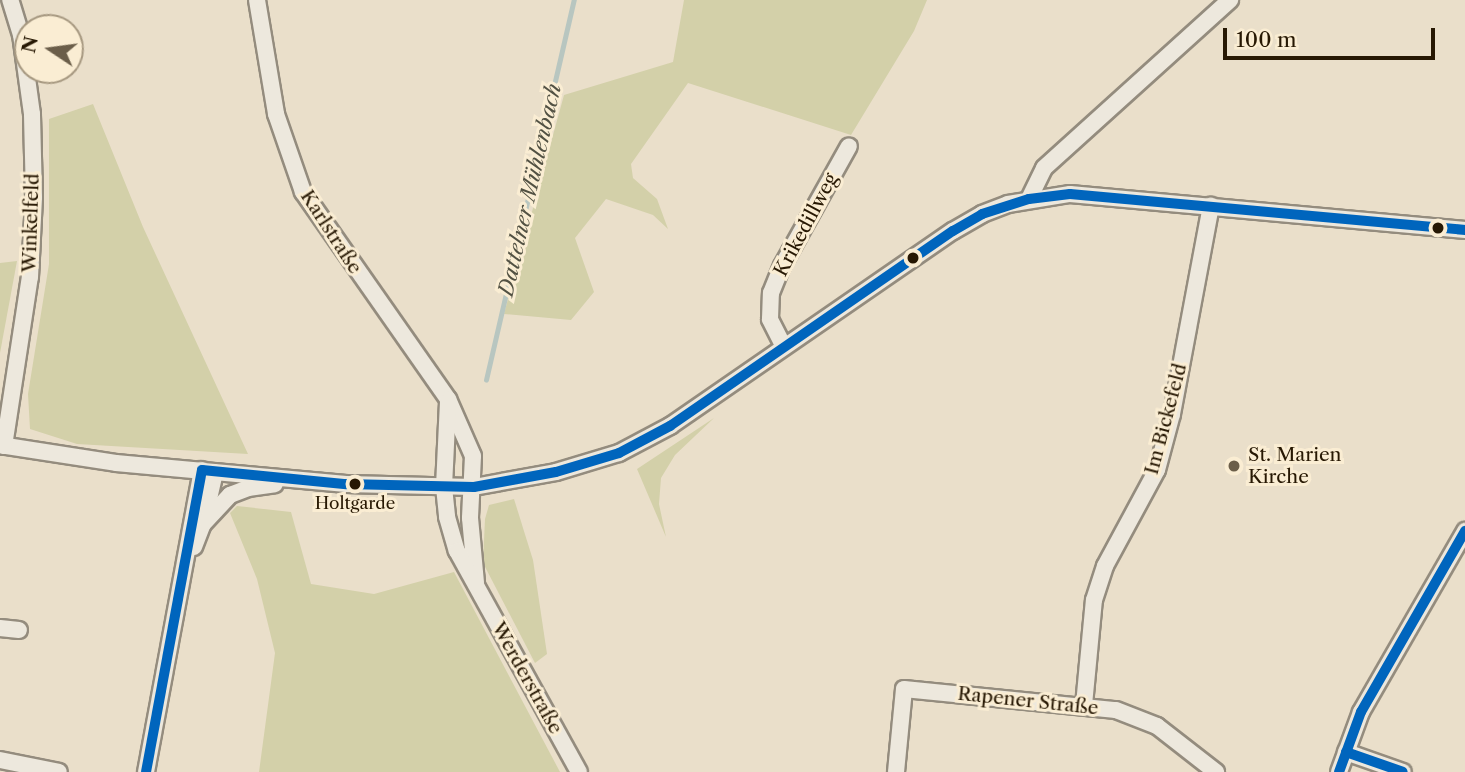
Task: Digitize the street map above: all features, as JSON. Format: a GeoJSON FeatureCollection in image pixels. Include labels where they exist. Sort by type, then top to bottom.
{"type":"FeatureCollection","features":[{"type":"Feature","properties":{"kind":"street","name":"Winkelfeld"},"geometry":{"type":"LineString","coordinates":[[2,446],[30,277],[34,197],[32,114],[20,36],[10,0]]}},
{"type":"Feature","properties":{"kind":"street","name":"Karlstraße"},"geometry":{"type":"LineString","coordinates":[[257,0],[276,114],[303,192],[448,399],[473,456],[474,487]]}},
{"type":"Feature","properties":{"kind":"street"},"geometry":{"type":"LineString","coordinates":[[1029,199],[1044,168],[1230,0]]}},
{"type":"Feature","properties":{"kind":"street","name":"Krikedillweg"},"geometry":{"type":"LineString","coordinates":[[783,345],[770,319],[771,293],[782,266],[849,146]]}},
{"type":"Feature","properties":{"kind":"street"},"geometry":{"type":"LineString","coordinates":[[2,446],[116,463],[302,480],[474,487],[556,472],[619,453],[670,426],[783,345],[953,231],[982,214],[1029,199],[1070,194],[1465,230]]}},
{"type":"Feature","properties":{"kind":"street","name":"Im Bickefeld"},"geometry":{"type":"LineString","coordinates":[[1084,705],[1094,600],[1105,566],[1157,470],[1171,414],[1211,206]]}},
{"type":"Feature","properties":{"kind":"street"},"geometry":{"type":"LineString","coordinates":[[444,487],[448,399]]}},
{"type":"Feature","properties":{"kind":"street"},"geometry":{"type":"LineString","coordinates":[[187,565],[203,524],[209,471]]}},
{"type":"Feature","properties":{"kind":"street"},"geometry":{"type":"LineString","coordinates":[[146,772],[187,565],[209,471]]}},
{"type":"Feature","properties":{"kind":"street"},"geometry":{"type":"LineString","coordinates":[[203,524],[230,495],[248,488],[302,480]]}},
{"type":"Feature","properties":{"kind":"street","name":"Werderstraße"},"geometry":{"type":"LineString","coordinates":[[444,487],[447,517],[457,551],[579,772]]}},
{"type":"Feature","properties":{"kind":"street","name":"Werderstraße"},"geometry":{"type":"LineString","coordinates":[[474,487],[470,518],[476,583]]}},
{"type":"Feature","properties":{"kind":"street"},"geometry":{"type":"LineString","coordinates":[[1339,772],[1361,712],[1465,531]]}},
{"type":"Feature","properties":{"kind":"street"},"geometry":{"type":"LineString","coordinates":[[0,628],[19,630]]}},
{"type":"Feature","properties":{"kind":"street","name":"Rapener Straße"},"geometry":{"type":"LineString","coordinates":[[896,772],[904,689],[1116,710],[1157,726],[1216,772]]}},
{"type":"Feature","properties":{"kind":"street"},"geometry":{"type":"LineString","coordinates":[[1346,752],[1403,772]]}},
{"type":"Feature","properties":{"kind":"street"},"geometry":{"type":"LineString","coordinates":[[0,760],[59,772]]}},
{"type":"Feature","properties":{"kind":"shaded area"},"geometry":{"type":"Polygon","coordinates":[[[684,0],[927,0],[914,31],[851,135],[688,83],[631,164],[633,178],[657,199],[668,229],[653,215],[606,199],[575,238],[594,292],[571,320],[504,314],[564,95],[673,62],[684,0]]]}},
{"type":"Feature","properties":{"kind":"shaded area"},"geometry":{"type":"Polygon","coordinates":[[[93,104],[143,227],[248,454],[77,444],[30,429],[28,394],[49,264],[49,119],[93,104]]]}},
{"type":"Feature","properties":{"kind":"shaded area"},"geometry":{"type":"Polygon","coordinates":[[[17,261],[0,353],[0,263],[17,261]]]}},
{"type":"Feature","properties":{"kind":"shaded area"},"geometry":{"type":"Polygon","coordinates":[[[714,418],[675,455],[661,478],[659,504],[666,537],[637,469],[714,418]]]}},
{"type":"Feature","properties":{"kind":"shaded area"},"geometry":{"type":"Polygon","coordinates":[[[514,499],[533,560],[547,654],[535,663],[483,563],[485,519],[489,505],[514,499]]]}},
{"type":"Feature","properties":{"kind":"shaded area"},"geometry":{"type":"Polygon","coordinates":[[[237,506],[291,512],[311,584],[374,594],[454,572],[560,772],[259,772],[275,653],[257,579],[230,513],[237,506]]]}},
{"type":"Feature","properties":{"kind":"waterway","name":"Dattelner Mühlenbach"},"geometry":{"type":"LineString","coordinates":[[486,380],[574,0]]}},
{"type":"Feature","properties":{"kind":"transit line"},"geometry":{"type":"LineString","coordinates":[[146,772],[202,470],[346,484],[474,487],[556,472],[619,453],[670,426],[953,231],[982,214],[1029,199],[1070,194],[1465,230]]}},
{"type":"Feature","properties":{"kind":"transit line"},"geometry":{"type":"LineString","coordinates":[[1339,772],[1361,712],[1465,531]]}},
{"type":"Feature","properties":{"kind":"transit line"},"geometry":{"type":"LineString","coordinates":[[1346,752],[1403,772]]}},
{"type":"Feature","properties":{"kind":"place","name":"St. Marien Kirche"},"geometry":{"type":"Point","coordinates":[1234,466]}},
{"type":"Feature","properties":{"kind":"place","name":"Holtgarde"},"geometry":{"type":"Point","coordinates":[355,484]}}]}
